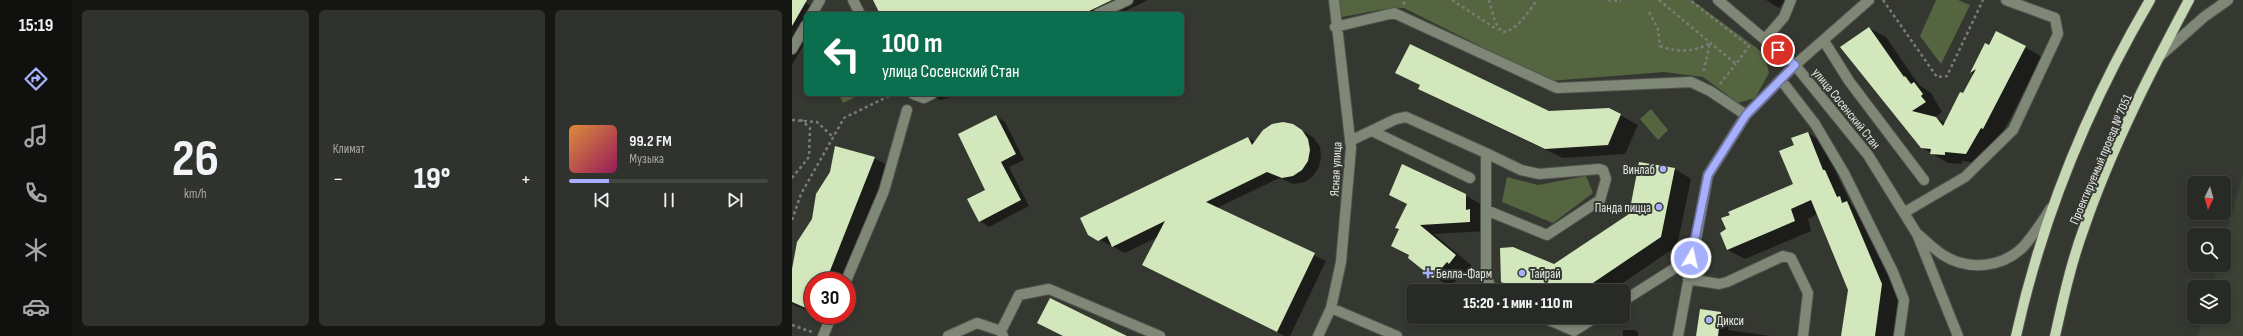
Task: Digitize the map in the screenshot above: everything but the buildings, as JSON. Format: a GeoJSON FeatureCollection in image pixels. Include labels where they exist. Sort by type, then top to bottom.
{"type":"FeatureCollection","features":[{"type":"Feature","properties":{"kind":"main road","name":"Проектируемый проезд № 7051"},"geometry":{"type":"LineString","coordinates":[[2016,336],[2025,294],[2053,205],[2096,105],[2150,0]]}},
{"type":"Feature","properties":{"kind":"main road","name":"Проектируемый проезд № 7051"},"geometry":{"type":"LineString","coordinates":[[2054,336],[2069,275],[2084,227],[2123,132],[2158,58],[2189,0]]}},
{"type":"Feature","properties":{"kind":"street"},"geometry":{"type":"LineString","coordinates":[[813,12],[820,0]]}},
{"type":"Feature","properties":{"kind":"street"},"geometry":{"type":"LineString","coordinates":[[853,0],[859,12]]}},
{"type":"Feature","properties":{"kind":"street"},"geometry":{"type":"LineString","coordinates":[[1102,12],[1128,0]]}},
{"type":"Feature","properties":{"kind":"street","name":"Ясная улица"},"geometry":{"type":"LineString","coordinates":[[1318,336],[1331,308],[1341,262],[1350,141],[1334,0]]}},
{"type":"Feature","properties":{"kind":"street","name":"улица Сосенский Стан"},"geometry":{"type":"LineString","coordinates":[[1718,0],[1795,65],[1868,155],[1918,234]]}},
{"type":"Feature","properties":{"kind":"street"},"geometry":{"type":"LineString","coordinates":[[1765,39],[1784,17],[1791,0]]}},
{"type":"Feature","properties":{"kind":"street"},"geometry":{"type":"LineString","coordinates":[[1678,336],[1691,258],[1708,175],[1746,115],[1795,65],[1869,0]]}},
{"type":"Feature","properties":{"kind":"street"},"geometry":{"type":"LineString","coordinates":[[1905,212],[1965,177],[2013,130],[2058,34],[2055,18],[2006,0]]}},
{"type":"Feature","properties":{"kind":"street"},"geometry":{"type":"LineString","coordinates":[[2158,58],[2204,17],[2228,0]]}},
{"type":"Feature","properties":{"kind":"street"},"geometry":{"type":"LineString","coordinates":[[1336,26],[1394,13],[1557,88],[1692,82],[1710,91],[1746,115]]}},
{"type":"Feature","properties":{"kind":"street"},"geometry":{"type":"LineString","coordinates":[[792,49],[804,28]]}},
{"type":"Feature","properties":{"kind":"street"},"geometry":{"type":"LineString","coordinates":[[1824,41],[1848,80],[1924,180]]}},
{"type":"Feature","properties":{"kind":"street"},"geometry":{"type":"LineString","coordinates":[[1781,80],[1815,124],[1844,173],[1893,272],[1904,300],[1899,336]]}},
{"type":"Feature","properties":{"kind":"street"},"geometry":{"type":"LineString","coordinates":[[918,96],[924,98],[928,96]]}},
{"type":"Feature","properties":{"kind":"street"},"geometry":{"type":"LineString","coordinates":[[850,272],[884,190],[907,110]]}},
{"type":"Feature","properties":{"kind":"street"},"geometry":{"type":"LineString","coordinates":[[1350,141],[1396,119],[1406,117],[1530,172],[1539,174],[1599,169],[1602,170],[1606,179],[1600,200],[1547,236],[1486,210]]}},
{"type":"Feature","properties":{"kind":"street"},"geometry":{"type":"LineString","coordinates":[[1372,131],[1470,178]]}},
{"type":"Feature","properties":{"kind":"street"},"geometry":{"type":"LineString","coordinates":[[1486,153],[1486,275],[1489,284]]}},
{"type":"Feature","properties":{"kind":"street"},"geometry":{"type":"LineString","coordinates":[[1918,234],[1943,255],[1956,261],[1970,265],[1994,264],[2014,254],[2024,246],[2053,205]]}},
{"type":"Feature","properties":{"kind":"street"},"geometry":{"type":"LineString","coordinates":[[1918,234],[1958,336]]}},
{"type":"Feature","properties":{"kind":"street"},"geometry":{"type":"LineString","coordinates":[[1688,279],[1720,284],[1783,256],[1787,256],[1791,258],[1808,293],[1803,336]]}},
{"type":"Feature","properties":{"kind":"street"},"geometry":{"type":"LineString","coordinates":[[1630,296],[1691,258]]}},
{"type":"Feature","properties":{"kind":"street"},"geometry":{"type":"LineString","coordinates":[[948,336],[977,323],[1002,334],[1019,295],[1050,289],[1160,336]]}},
{"type":"Feature","properties":{"kind":"street"},"geometry":{"type":"LineString","coordinates":[[1331,308],[1397,336]]}},
{"type":"Feature","properties":{"kind":"street"},"geometry":{"type":"LineString","coordinates":[[823,336],[828,324]]}},
{"type":"Feature","properties":{"kind":"street"},"geometry":{"type":"LineString","coordinates":[[1558,324],[1574,331],[1585,324]]}},
{"type":"Feature","properties":{"kind":"path"},"geometry":{"type":"LineString","coordinates":[[1452,0],[1502,32],[1507,32],[1514,27],[1537,0]]}},
{"type":"Feature","properties":{"kind":"path"},"geometry":{"type":"LineString","coordinates":[[1489,0],[1495,22],[1502,32]]}},
{"type":"Feature","properties":{"kind":"path"},"geometry":{"type":"LineString","coordinates":[[1608,0],[1622,1]]}},
{"type":"Feature","properties":{"kind":"path"},"geometry":{"type":"LineString","coordinates":[[1661,0],[1736,64]]}},
{"type":"Feature","properties":{"kind":"path"},"geometry":{"type":"LineString","coordinates":[[1690,0],[1749,46],[1721,84],[1715,81]]}},
{"type":"Feature","properties":{"kind":"path"},"geometry":{"type":"LineString","coordinates":[[1883,0],[1937,77],[1947,76],[1983,0]]}},
{"type":"Feature","properties":{"kind":"path"},"geometry":{"type":"LineString","coordinates":[[1402,4],[1409,8]]}},
{"type":"Feature","properties":{"kind":"path"},"geometry":{"type":"LineString","coordinates":[[1649,12],[1658,29],[1660,46],[1672,50],[1686,51],[1698,49],[1710,43]]}},
{"type":"Feature","properties":{"kind":"path"},"geometry":{"type":"LineString","coordinates":[[1703,74],[1710,43]]}},
{"type":"Feature","properties":{"kind":"path"},"geometry":{"type":"LineString","coordinates":[[1696,74],[1703,74],[1709,78]]}},
{"type":"Feature","properties":{"kind":"path"},"geometry":{"type":"LineString","coordinates":[[792,220],[801,194],[844,118],[889,96]]}},
{"type":"Feature","properties":{"kind":"path"},"geometry":{"type":"LineString","coordinates":[[792,120],[800,119],[817,122],[833,137]]}},
{"type":"Feature","properties":{"kind":"path"},"geometry":{"type":"LineString","coordinates":[[792,178],[809,157],[810,128],[800,119]]}},
{"type":"Feature","properties":{"kind":"path"},"geometry":{"type":"LineString","coordinates":[[792,325],[823,336]]}},
{"type":"Feature","properties":{"kind":"shaded area"},"geometry":{"type":"Polygon","coordinates":[[[2243,174],[2243,336],[2198,336],[2201,324],[2231,324],[2231,280],[2214,280],[2216,272],[2231,272],[2231,228],[2228,228],[2243,174]]]}},
{"type":"Feature","properties":{"kind":"green space"},"geometry":{"type":"Polygon","coordinates":[[[1336,0],[1692,0],[1758,49],[1765,56],[1769,73],[1755,98],[1738,103],[1703,77],[1664,72],[1550,81],[1404,8],[1379,10],[1338,17],[1336,0]]]}},
{"type":"Feature","properties":{"kind":"green space"},"geometry":{"type":"Polygon","coordinates":[[[1936,0],[1958,0],[1970,5],[1941,64],[1920,36],[1936,0]]]}},
{"type":"Feature","properties":{"kind":"green space"},"geometry":{"type":"Polygon","coordinates":[[[840,96],[857,96],[843,103],[840,96]]]}},
{"type":"Feature","properties":{"kind":"green space"},"geometry":{"type":"Polygon","coordinates":[[[1651,109],[1668,130],[1658,140],[1640,119],[1651,109]]]}},
{"type":"Feature","properties":{"kind":"green space"},"geometry":{"type":"Polygon","coordinates":[[[1586,176],[1593,193],[1553,223],[1502,202],[1507,177],[1538,185],[1586,176]]]}},
{"type":"Feature","properties":{"kind":"place","name":"Винлаб"},"geometry":{"type":"Point","coordinates":[1663,169]}},
{"type":"Feature","properties":{"kind":"place","name":"Панда пицца"},"geometry":{"type":"Point","coordinates":[1659,207]}},
{"type":"Feature","properties":{"kind":"place","name":"Белла-Фарм"},"geometry":{"type":"Point","coordinates":[1428,273]}},
{"type":"Feature","properties":{"kind":"place","name":"Тайрай"},"geometry":{"type":"Point","coordinates":[1522,273]}},
{"type":"Feature","properties":{"kind":"place","name":"Дикси"},"geometry":{"type":"Point","coordinates":[1709,320]}},
{"type":"Feature","properties":{"kind":"route"},"geometry":{"type":"LineString","coordinates":[[1691,258],[1708,175],[1746,115],[1795,65],[1778,50]]}}]}
